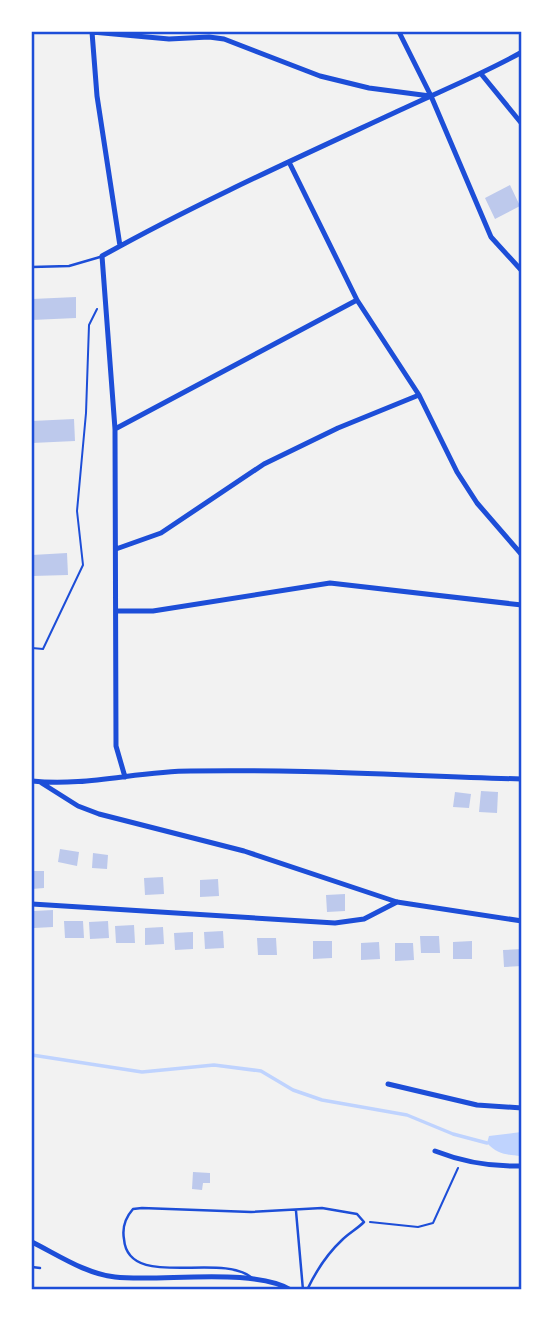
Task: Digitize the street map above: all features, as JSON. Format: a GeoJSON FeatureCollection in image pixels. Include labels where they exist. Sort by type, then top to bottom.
{"type":"FeatureCollection","features":[{"type":"Feature","properties":{"kind":"street"},"geometry":{"type":"LineString","coordinates":[[120,246],[97,96],[92,32],[224,39],[320,76],[369,88],[430,96]]}},
{"type":"Feature","properties":{"kind":"street"},"geometry":{"type":"LineString","coordinates":[[399,32],[491,237],[522,271]]}},
{"type":"Feature","properties":{"kind":"street"},"geometry":{"type":"LineString","coordinates":[[125,777],[116,746],[115,429],[102,256],[289,162],[430,96],[482,75],[522,52]]}},
{"type":"Feature","properties":{"kind":"street"},"geometry":{"type":"LineString","coordinates":[[482,75],[522,124]]}},
{"type":"Feature","properties":{"kind":"street"},"geometry":{"type":"LineString","coordinates":[[289,162],[357,300],[419,395],[457,472],[477,503],[522,555]]}},
{"type":"Feature","properties":{"kind":"street"},"geometry":{"type":"LineString","coordinates":[[115,429],[357,300]]}},
{"type":"Feature","properties":{"kind":"street"},"geometry":{"type":"LineString","coordinates":[[116,549],[160,533],[264,464],[338,428],[419,395]]}},
{"type":"Feature","properties":{"kind":"street"},"geometry":{"type":"LineString","coordinates":[[116,611],[153,611],[330,583],[522,605]]}},
{"type":"Feature","properties":{"kind":"street"},"geometry":{"type":"LineString","coordinates":[[32,781],[69,782],[189,771],[328,772],[522,779]]}},
{"type":"Feature","properties":{"kind":"street"},"geometry":{"type":"LineString","coordinates":[[40,782],[78,806],[99,814],[244,851],[397,902],[522,921]]}},
{"type":"Feature","properties":{"kind":"street"},"geometry":{"type":"LineString","coordinates":[[32,904],[335,923],[364,919],[397,902]]}},
{"type":"Feature","properties":{"kind":"street"},"geometry":{"type":"LineString","coordinates":[[388,1084],[477,1105],[522,1108]]}},
{"type":"Feature","properties":{"kind":"street"},"geometry":{"type":"LineString","coordinates":[[435,1150],[461,1160],[522,1166]]}},
{"type":"Feature","properties":{"kind":"street"},"geometry":{"type":"LineString","coordinates":[[32,1242],[94,1272],[115,1277],[254,1280],[285,1286],[291,1290]]}},
{"type":"Feature","properties":{"kind":"lane"},"geometry":{"type":"LineString","coordinates":[[32,267],[69,266],[102,256]]}},
{"type":"Feature","properties":{"kind":"lane"},"geometry":{"type":"LineString","coordinates":[[254,1280],[245,1272],[231,1268],[163,1268],[139,1263],[130,1256],[124,1246],[123,1231],[128,1215],[133,1209],[142,1208],[251,1212],[321,1208],[350,1212],[361,1217],[364,1222],[342,1239],[305,1290]]}},
{"type":"Feature","properties":{"kind":"lane"},"geometry":{"type":"LineString","coordinates":[[296,1210],[305,1290]]}},
{"type":"Feature","properties":{"kind":"lane"},"geometry":{"type":"LineString","coordinates":[[32,1267],[40,1268]]}},
{"type":"Feature","properties":{"kind":"path"},"geometry":{"type":"LineString","coordinates":[[32,648],[43,649],[83,565],[77,511],[86,413],[89,325],[105,292]]}},
{"type":"Feature","properties":{"kind":"path"},"geometry":{"type":"LineString","coordinates":[[364,1222],[418,1227],[433,1223],[461,1160]]}},
{"type":"Feature","properties":{"kind":"water"},"geometry":{"type":"Polygon","coordinates":[[[521,1132],[521,1156],[495,1150],[487,1143],[489,1136],[521,1132]]]}},
{"type":"Feature","properties":{"kind":"building"},"geometry":{"type":"Polygon","coordinates":[[[510,185],[520,206],[495,219],[485,198],[510,185]]]}},
{"type":"Feature","properties":{"kind":"building"},"geometry":{"type":"Polygon","coordinates":[[[76,297],[76,318],[32,320],[32,299],[76,297]]]}},
{"type":"Feature","properties":{"kind":"building"},"geometry":{"type":"Polygon","coordinates":[[[74,419],[75,441],[32,443],[32,421],[74,419]]]}},
{"type":"Feature","properties":{"kind":"building"},"geometry":{"type":"Polygon","coordinates":[[[67,553],[68,575],[32,576],[32,555],[67,553]]]}},
{"type":"Feature","properties":{"kind":"building"},"geometry":{"type":"Polygon","coordinates":[[[481,791],[498,792],[497,813],[479,812],[481,791]]]}},
{"type":"Feature","properties":{"kind":"building"},"geometry":{"type":"Polygon","coordinates":[[[455,792],[471,794],[469,808],[453,807],[455,792]]]}},
{"type":"Feature","properties":{"kind":"building"},"geometry":{"type":"Polygon","coordinates":[[[60,849],[79,852],[77,866],[58,862],[60,849]]]}},
{"type":"Feature","properties":{"kind":"building"},"geometry":{"type":"Polygon","coordinates":[[[93,853],[108,855],[107,869],[92,868],[93,853]]]}},
{"type":"Feature","properties":{"kind":"building"},"geometry":{"type":"Polygon","coordinates":[[[32,871],[44,871],[44,888],[32,889],[32,871]]]}},
{"type":"Feature","properties":{"kind":"building"},"geometry":{"type":"Polygon","coordinates":[[[163,877],[164,894],[145,895],[144,878],[163,877]]]}},
{"type":"Feature","properties":{"kind":"building"},"geometry":{"type":"Polygon","coordinates":[[[218,879],[219,896],[200,897],[200,880],[218,879]]]}},
{"type":"Feature","properties":{"kind":"building"},"geometry":{"type":"Polygon","coordinates":[[[345,894],[345,911],[327,912],[326,895],[345,894]]]}},
{"type":"Feature","properties":{"kind":"building"},"geometry":{"type":"Polygon","coordinates":[[[53,910],[53,927],[34,928],[34,911],[53,910]]]}},
{"type":"Feature","properties":{"kind":"building"},"geometry":{"type":"Polygon","coordinates":[[[64,921],[83,921],[84,938],[65,938],[64,921]]]}},
{"type":"Feature","properties":{"kind":"building"},"geometry":{"type":"Polygon","coordinates":[[[108,921],[109,938],[90,939],[89,922],[108,921]]]}},
{"type":"Feature","properties":{"kind":"building"},"geometry":{"type":"Polygon","coordinates":[[[134,925],[135,943],[116,943],[115,926],[134,925]]]}},
{"type":"Feature","properties":{"kind":"building"},"geometry":{"type":"Polygon","coordinates":[[[163,927],[164,944],[145,945],[145,928],[163,927]]]}},
{"type":"Feature","properties":{"kind":"building"},"geometry":{"type":"Polygon","coordinates":[[[223,931],[224,948],[205,949],[204,932],[223,931]]]}},
{"type":"Feature","properties":{"kind":"building"},"geometry":{"type":"Polygon","coordinates":[[[193,932],[193,949],[175,950],[174,933],[193,932]]]}},
{"type":"Feature","properties":{"kind":"building"},"geometry":{"type":"Polygon","coordinates":[[[420,936],[439,936],[440,953],[421,953],[420,936]]]}},
{"type":"Feature","properties":{"kind":"building"},"geometry":{"type":"Polygon","coordinates":[[[257,938],[276,938],[277,955],[258,955],[257,938]]]}},
{"type":"Feature","properties":{"kind":"building"},"geometry":{"type":"Polygon","coordinates":[[[313,941],[332,941],[332,958],[313,959],[313,941]]]}},
{"type":"Feature","properties":{"kind":"building"},"geometry":{"type":"Polygon","coordinates":[[[472,941],[472,959],[453,959],[453,942],[472,941]]]}},
{"type":"Feature","properties":{"kind":"building"},"geometry":{"type":"Polygon","coordinates":[[[379,942],[380,959],[361,960],[361,943],[379,942]]]}},
{"type":"Feature","properties":{"kind":"building"},"geometry":{"type":"Polygon","coordinates":[[[395,943],[413,943],[414,960],[395,961],[395,943]]]}},
{"type":"Feature","properties":{"kind":"building"},"geometry":{"type":"Polygon","coordinates":[[[522,949],[522,966],[504,967],[503,950],[522,949]]]}},
{"type":"Feature","properties":{"kind":"building"},"geometry":{"type":"Polygon","coordinates":[[[193,1172],[210,1173],[210,1183],[203,1183],[202,1190],[192,1189],[193,1172]]]}},
{"type":"Feature","properties":{"kind":"waterway"},"geometry":{"type":"LineString","coordinates":[[32,1055],[142,1072],[214,1065],[261,1071],[293,1090],[322,1100],[407,1115],[453,1134],[487,1143]]}}]}
